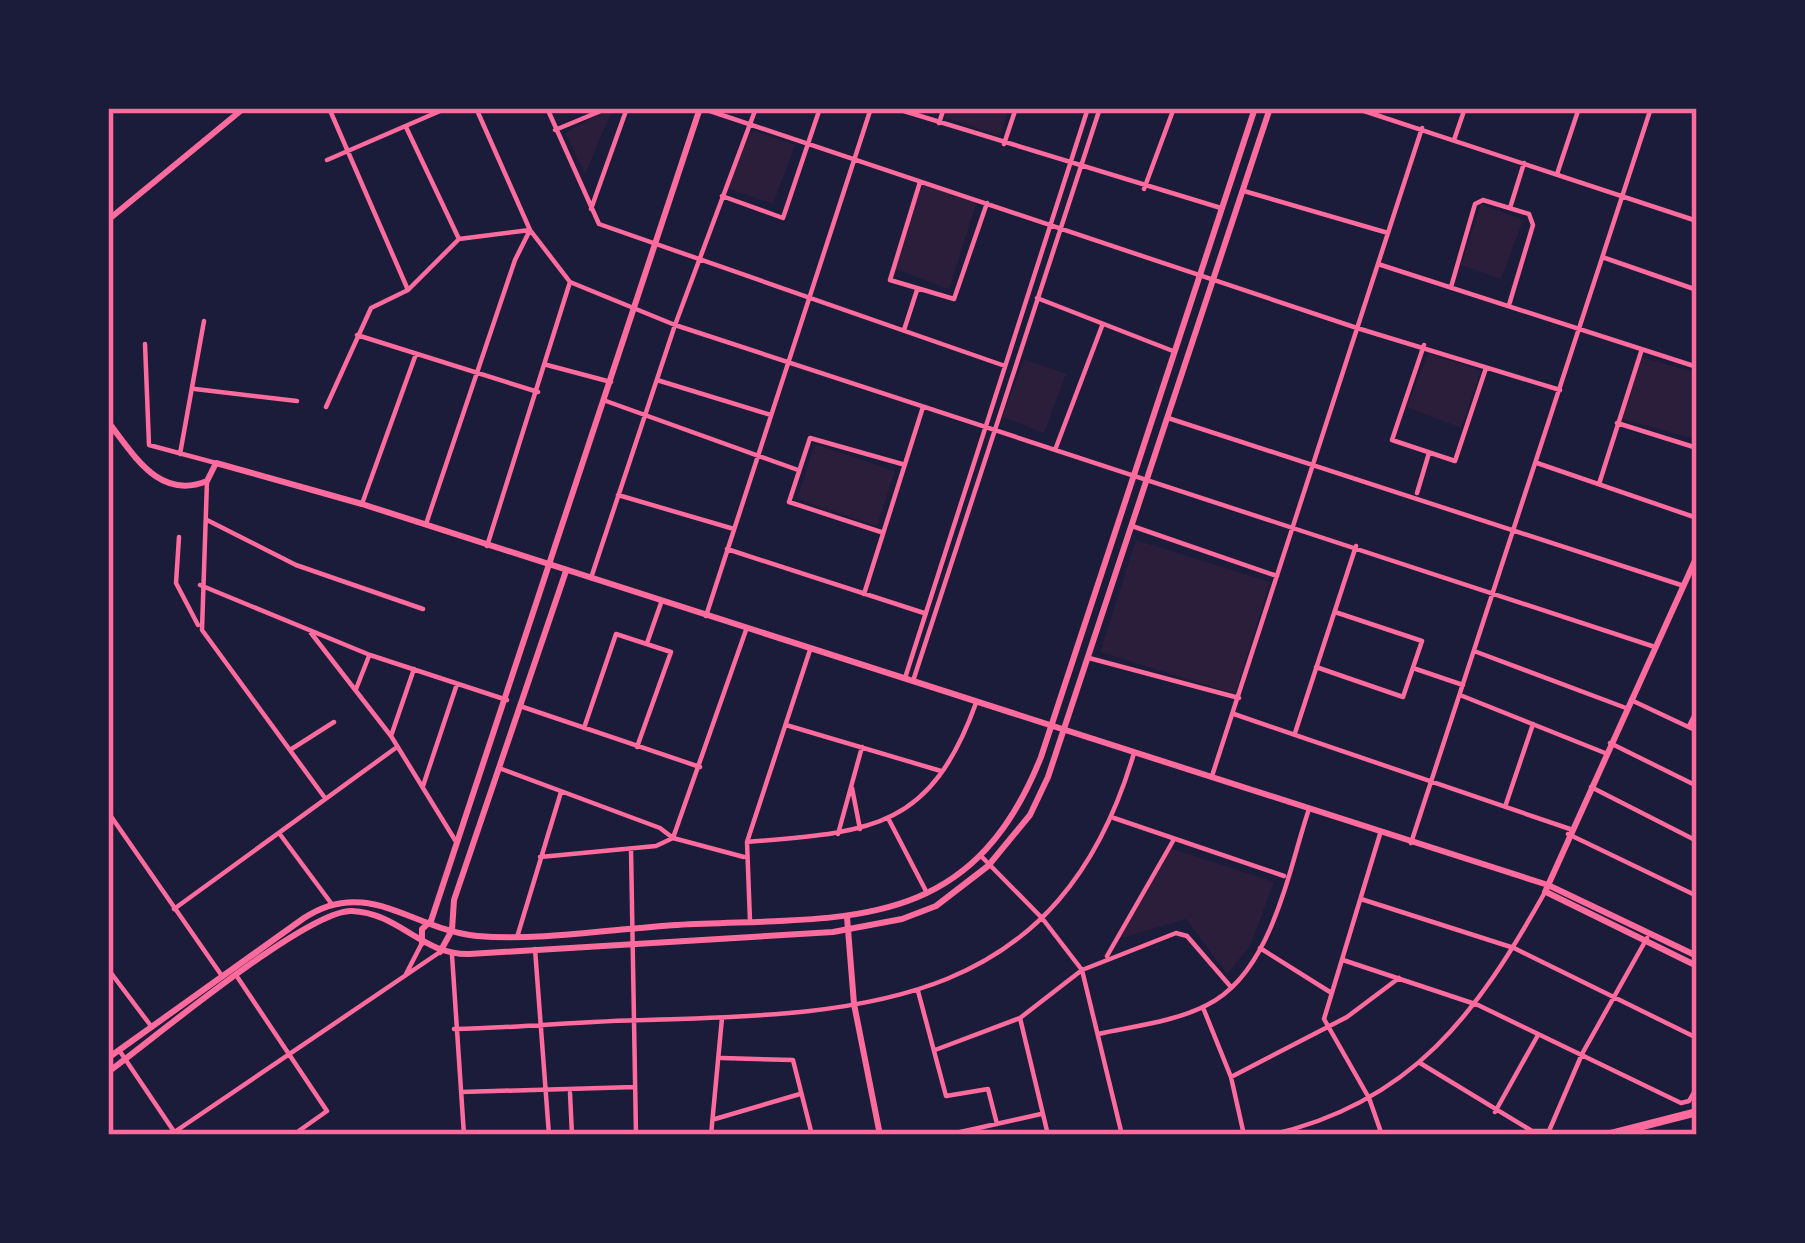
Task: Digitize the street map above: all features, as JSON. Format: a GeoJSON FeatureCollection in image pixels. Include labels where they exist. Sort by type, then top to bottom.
{"type":"FeatureCollection","features":[{"type":"Feature","properties":{"kind":"main road"},"geometry":{"type":"LineString","coordinates":[[1607,1135],[1697,1112]]}},
{"type":"Feature","properties":{"kind":"street"},"geometry":{"type":"LineString","coordinates":[[108,220],[244,108]]}},
{"type":"Feature","properties":{"kind":"street"},"geometry":{"type":"LineString","coordinates":[[329,108],[408,290]]}},
{"type":"Feature","properties":{"kind":"street"},"geometry":{"type":"LineString","coordinates":[[327,160],[447,108]]}},
{"type":"Feature","properties":{"kind":"street"},"geometry":{"type":"LineString","coordinates":[[476,108],[530,230],[570,282],[675,325],[1655,647]]}},
{"type":"Feature","properties":{"kind":"street"},"geometry":{"type":"LineString","coordinates":[[547,108],[599,224],[1005,366]]}},
{"type":"Feature","properties":{"kind":"street"},"geometry":{"type":"LineString","coordinates":[[556,130],[608,108]]}},
{"type":"Feature","properties":{"kind":"street"},"geometry":{"type":"LineString","coordinates":[[591,208],[627,108]]}},
{"type":"Feature","properties":{"kind":"street"},"geometry":{"type":"LineString","coordinates":[[403,978],[422,943],[422,929],[431,921],[458,845],[701,108],[1357,328],[1560,389]]}},
{"type":"Feature","properties":{"kind":"street"},"geometry":{"type":"LineString","coordinates":[[591,578],[675,325],[756,108]]}},
{"type":"Feature","properties":{"kind":"street"},"geometry":{"type":"LineString","coordinates":[[722,196],[783,218],[820,108]]}},
{"type":"Feature","properties":{"kind":"street"},"geometry":{"type":"LineString","coordinates":[[706,616],[872,108]]}},
{"type":"Feature","properties":{"kind":"street"},"geometry":{"type":"LineString","coordinates":[[894,108],[1067,166],[1220,208]]}},
{"type":"Feature","properties":{"kind":"street"},"geometry":{"type":"LineString","coordinates":[[939,123],[944,108]]}},
{"type":"Feature","properties":{"kind":"street"},"geometry":{"type":"LineString","coordinates":[[1004,144],[1016,108]]}},
{"type":"Feature","properties":{"kind":"street"},"geometry":{"type":"LineString","coordinates":[[909,680],[924,613],[1088,108]]}},
{"type":"Feature","properties":{"kind":"street"},"geometry":{"type":"LineString","coordinates":[[909,680],[1100,108]]}},
{"type":"Feature","properties":{"kind":"street"},"geometry":{"type":"LineString","coordinates":[[1144,189],[1174,108]]}},
{"type":"Feature","properties":{"kind":"street"},"geometry":{"type":"LineString","coordinates":[[114,1054],[332,903],[377,902],[473,936],[847,917],[928,894],[981,856],[1019,808],[1050,728],[1255,108]]}},
{"type":"Feature","properties":{"kind":"street"},"geometry":{"type":"LineString","coordinates":[[108,1072],[277,946],[336,913],[395,921],[422,943],[452,954],[849,930],[918,914],[988,866],[1030,814],[1064,733],[1270,108]]}},
{"type":"Feature","properties":{"kind":"street"},"geometry":{"type":"LineString","coordinates":[[1355,108],[1697,220]]}},
{"type":"Feature","properties":{"kind":"street"},"geometry":{"type":"LineString","coordinates":[[1454,140],[1465,108]]}},
{"type":"Feature","properties":{"kind":"street"},"geometry":{"type":"LineString","coordinates":[[1557,174],[1579,108]]}},
{"type":"Feature","properties":{"kind":"street"},"geometry":{"type":"LineString","coordinates":[[1411,843],[1652,108]]}},
{"type":"Feature","properties":{"kind":"street"},"geometry":{"type":"LineString","coordinates":[[406,127],[459,239]]}},
{"type":"Feature","properties":{"kind":"street"},"geometry":{"type":"LineString","coordinates":[[1212,776],[1422,128]]}},
{"type":"Feature","properties":{"kind":"street"},"geometry":{"type":"LineString","coordinates":[[1510,208],[1524,163]]}},
{"type":"Feature","properties":{"kind":"street"},"geometry":{"type":"LineString","coordinates":[[920,182],[890,280],[917,289],[954,299],[987,203]]}},
{"type":"Feature","properties":{"kind":"street"},"geometry":{"type":"LineString","coordinates":[[1242,191],[1388,233]]}},
{"type":"Feature","properties":{"kind":"street"},"geometry":{"type":"LineString","coordinates":[[1451,287],[1475,205],[1483,200],[1510,208],[1529,214],[1534,225],[1509,305]]}},
{"type":"Feature","properties":{"kind":"street"},"geometry":{"type":"LineString","coordinates":[[326,407],[371,308],[408,290],[459,239],[530,230]]}},
{"type":"Feature","properties":{"kind":"street"},"geometry":{"type":"LineString","coordinates":[[426,524],[475,372],[530,230]]}},
{"type":"Feature","properties":{"kind":"street"},"geometry":{"type":"LineString","coordinates":[[1605,258],[1697,290]]}},
{"type":"Feature","properties":{"kind":"street"},"geometry":{"type":"LineString","coordinates":[[1378,264],[1697,367]]}},
{"type":"Feature","properties":{"kind":"street"},"geometry":{"type":"LineString","coordinates":[[487,546],[548,364],[570,282]]}},
{"type":"Feature","properties":{"kind":"street"},"geometry":{"type":"LineString","coordinates":[[904,330],[917,289]]}},
{"type":"Feature","properties":{"kind":"street"},"geometry":{"type":"LineString","coordinates":[[1037,298],[1173,351]]}},
{"type":"Feature","properties":{"kind":"street"},"geometry":{"type":"LineString","coordinates":[[180,454],[204,321]]}},
{"type":"Feature","properties":{"kind":"street"},"geometry":{"type":"LineString","coordinates":[[1055,450],[1102,324]]}},
{"type":"Feature","properties":{"kind":"street"},"geometry":{"type":"LineString","coordinates":[[358,335],[538,392]]}},
{"type":"Feature","properties":{"kind":"street"},"geometry":{"type":"LineString","coordinates":[[145,344],[145,437],[149,445],[362,504],[1064,733],[1212,776],[1544,888],[1697,956]]}},
{"type":"Feature","properties":{"kind":"street"},"geometry":{"type":"LineString","coordinates":[[1424,345],[1392,440],[1429,453],[1455,461],[1486,366]]}},
{"type":"Feature","properties":{"kind":"street"},"geometry":{"type":"LineString","coordinates":[[1599,484],[1642,350]]}},
{"type":"Feature","properties":{"kind":"street"},"geometry":{"type":"LineString","coordinates":[[362,504],[416,354]]}},
{"type":"Feature","properties":{"kind":"street"},"geometry":{"type":"LineString","coordinates":[[548,364],[612,382]]}},
{"type":"Feature","properties":{"kind":"street"},"geometry":{"type":"LineString","coordinates":[[657,380],[771,415]]}},
{"type":"Feature","properties":{"kind":"street"},"geometry":{"type":"LineString","coordinates":[[195,388],[296,401]]}},
{"type":"Feature","properties":{"kind":"street"},"geometry":{"type":"LineString","coordinates":[[606,400],[799,471]]}},
{"type":"Feature","properties":{"kind":"street"},"geometry":{"type":"LineString","coordinates":[[864,594],[923,407]]}},
{"type":"Feature","properties":{"kind":"street"},"geometry":{"type":"LineString","coordinates":[[1168,418],[1515,527],[1683,586]]}},
{"type":"Feature","properties":{"kind":"street"},"geometry":{"type":"LineString","coordinates":[[108,422],[130,455],[157,477],[177,485],[207,481]]}},
{"type":"Feature","properties":{"kind":"street"},"geometry":{"type":"LineString","coordinates":[[1618,423],[1696,448]]}},
{"type":"Feature","properties":{"kind":"street"},"geometry":{"type":"LineString","coordinates":[[881,532],[789,502],[810,438],[902,464]]}},
{"type":"Feature","properties":{"kind":"street"},"geometry":{"type":"LineString","coordinates":[[1416,495],[1429,453]]}},
{"type":"Feature","properties":{"kind":"street"},"geometry":{"type":"LineString","coordinates":[[202,630],[207,481],[216,463]]}},
{"type":"Feature","properties":{"kind":"street"},"geometry":{"type":"LineString","coordinates":[[1538,463],[1697,518]]}},
{"type":"Feature","properties":{"kind":"street"},"geometry":{"type":"LineString","coordinates":[[618,495],[734,530]]}},
{"type":"Feature","properties":{"kind":"street"},"geometry":{"type":"LineString","coordinates":[[206,520],[296,565],[423,609]]}},
{"type":"Feature","properties":{"kind":"street"},"geometry":{"type":"LineString","coordinates":[[1132,526],[1277,576]]}},
{"type":"Feature","properties":{"kind":"street"},"geometry":{"type":"LineString","coordinates":[[179,537],[176,583],[202,630],[325,798]]}},
{"type":"Feature","properties":{"kind":"street"},"geometry":{"type":"LineString","coordinates":[[1295,733],[1356,546]]}},
{"type":"Feature","properties":{"kind":"street"},"geometry":{"type":"LineString","coordinates":[[727,549],[924,613]]}},
{"type":"Feature","properties":{"kind":"street"},"geometry":{"type":"LineString","coordinates":[[1270,1135],[1369,1097],[1420,1063],[1478,1005],[1544,888],[1697,556]]}},
{"type":"Feature","properties":{"kind":"street"},"geometry":{"type":"LineString","coordinates":[[108,1044],[125,1059],[172,1133],[440,952],[452,930],[454,900],[566,571]]}},
{"type":"Feature","properties":{"kind":"street"},"geometry":{"type":"LineString","coordinates":[[200,584],[370,655],[507,700]]}},
{"type":"Feature","properties":{"kind":"street"},"geometry":{"type":"LineString","coordinates":[[647,643],[661,603]]}},
{"type":"Feature","properties":{"kind":"street"},"geometry":{"type":"LineString","coordinates":[[1316,667],[1403,697],[1422,641],[1335,612]]}},
{"type":"Feature","properties":{"kind":"street"},"geometry":{"type":"LineString","coordinates":[[673,838],[746,630]]}},
{"type":"Feature","properties":{"kind":"street"},"geometry":{"type":"LineString","coordinates":[[311,632],[391,736],[458,845]]}},
{"type":"Feature","properties":{"kind":"street"},"geometry":{"type":"LineString","coordinates":[[584,728],[616,634],[647,643],[671,652],[637,747]]}},
{"type":"Feature","properties":{"kind":"street"},"geometry":{"type":"LineString","coordinates":[[749,921],[747,842],[811,650]]}},
{"type":"Feature","properties":{"kind":"street"},"geometry":{"type":"LineString","coordinates":[[1474,651],[1697,731]]}},
{"type":"Feature","properties":{"kind":"street"},"geometry":{"type":"LineString","coordinates":[[356,689],[370,655]]}},
{"type":"Feature","properties":{"kind":"street"},"geometry":{"type":"LineString","coordinates":[[1089,658],[1238,698]]}},
{"type":"Feature","properties":{"kind":"street"},"geometry":{"type":"LineString","coordinates":[[1413,668],[1463,685]]}},
{"type":"Feature","properties":{"kind":"street"},"geometry":{"type":"LineString","coordinates":[[391,736],[414,669]]}},
{"type":"Feature","properties":{"kind":"street"},"geometry":{"type":"LineString","coordinates":[[423,786],[457,684]]}},
{"type":"Feature","properties":{"kind":"street"},"geometry":{"type":"LineString","coordinates":[[1460,695],[1605,753]]}},
{"type":"Feature","properties":{"kind":"street"},"geometry":{"type":"LineString","coordinates":[[747,842],[838,834],[888,818],[944,772],[960,748],[976,703]]}},
{"type":"Feature","properties":{"kind":"street"},"geometry":{"type":"LineString","coordinates":[[520,706],[700,767]]}},
{"type":"Feature","properties":{"kind":"street"},"geometry":{"type":"LineString","coordinates":[[1689,726],[1697,710]]}},
{"type":"Feature","properties":{"kind":"street"},"geometry":{"type":"LineString","coordinates":[[1234,714],[1506,804],[1697,896]]}},
{"type":"Feature","properties":{"kind":"street"},"geometry":{"type":"LineString","coordinates":[[290,750],[334,722]]}},
{"type":"Feature","properties":{"kind":"street"},"geometry":{"type":"LineString","coordinates":[[1506,804],[1533,724]]}},
{"type":"Feature","properties":{"kind":"street"},"geometry":{"type":"LineString","coordinates":[[786,725],[944,772]]}},
{"type":"Feature","properties":{"kind":"street"},"geometry":{"type":"LineString","coordinates":[[1610,743],[1697,786]]}},
{"type":"Feature","properties":{"kind":"street"},"geometry":{"type":"LineString","coordinates":[[174,909],[397,747]]}},
{"type":"Feature","properties":{"kind":"street"},"geometry":{"type":"LineString","coordinates":[[838,834],[862,747]]}},
{"type":"Feature","properties":{"kind":"street"},"geometry":{"type":"LineString","coordinates":[[454,1029],[722,1018],[854,1004],[918,991],[979,964],[1042,918],[1087,868],[1114,818],[1134,753]]}},
{"type":"Feature","properties":{"kind":"street"},"geometry":{"type":"LineString","coordinates":[[499,768],[673,838],[744,856]]}},
{"type":"Feature","properties":{"kind":"street"},"geometry":{"type":"LineString","coordinates":[[851,785],[860,830]]}},
{"type":"Feature","properties":{"kind":"street"},"geometry":{"type":"LineString","coordinates":[[1591,788],[1697,841]]}},
{"type":"Feature","properties":{"kind":"street"},"geometry":{"type":"LineString","coordinates":[[518,934],[561,792]]}},
{"type":"Feature","properties":{"kind":"street"},"geometry":{"type":"LineString","coordinates":[[1098,1034],[1203,1008],[1231,988],[1260,948],[1310,809]]}},
{"type":"Feature","properties":{"kind":"street"},"geometry":{"type":"LineString","coordinates":[[108,812],[223,976]]}},
{"type":"Feature","properties":{"kind":"street"},"geometry":{"type":"LineString","coordinates":[[888,818],[928,894]]}},
{"type":"Feature","properties":{"kind":"street"},"geometry":{"type":"LineString","coordinates":[[1114,818],[1286,877]]}},
{"type":"Feature","properties":{"kind":"street"},"geometry":{"type":"LineString","coordinates":[[279,832],[332,903]]}},
{"type":"Feature","properties":{"kind":"street"},"geometry":{"type":"LineString","coordinates":[[1380,834],[1330,992],[1326,1029],[1369,1097],[1382,1135]]}},
{"type":"Feature","properties":{"kind":"street"},"geometry":{"type":"LineString","coordinates":[[540,857],[631,849],[673,838]]}},
{"type":"Feature","properties":{"kind":"street"},"geometry":{"type":"LineString","coordinates":[[1106,958],[1173,841]]}},
{"type":"Feature","properties":{"kind":"street"},"geometry":{"type":"LineString","coordinates":[[631,849],[636,1135]]}},
{"type":"Feature","properties":{"kind":"street"},"geometry":{"type":"LineString","coordinates":[[981,856],[1042,918],[1082,970],[1122,1135]]}},
{"type":"Feature","properties":{"kind":"street"},"geometry":{"type":"LineString","coordinates":[[1361,899],[1514,948],[1697,1038]]}},
{"type":"Feature","properties":{"kind":"street"},"geometry":{"type":"LineString","coordinates":[[847,917],[854,1004],[880,1135]]}},
{"type":"Feature","properties":{"kind":"street"},"geometry":{"type":"LineString","coordinates":[[935,1050],[1019,1018],[1082,970],[1106,958],[1181,933],[1231,988]]}},
{"type":"Feature","properties":{"kind":"street"},"geometry":{"type":"LineString","coordinates":[[1647,936],[1697,965]]}},
{"type":"Feature","properties":{"kind":"street"},"geometry":{"type":"LineString","coordinates":[[1420,1063],[1495,1112],[1532,1131],[1549,1131],[1582,1054],[1647,936]]}},
{"type":"Feature","properties":{"kind":"street"},"geometry":{"type":"LineString","coordinates":[[1260,948],[1330,992]]}},
{"type":"Feature","properties":{"kind":"street"},"geometry":{"type":"LineString","coordinates":[[535,949],[549,1135]]}},
{"type":"Feature","properties":{"kind":"street"},"geometry":{"type":"LineString","coordinates":[[452,954],[464,1135]]}},
{"type":"Feature","properties":{"kind":"street"},"geometry":{"type":"LineString","coordinates":[[1343,960],[1478,1005],[1681,1102],[1689,1101],[1697,1087]]}},
{"type":"Feature","properties":{"kind":"street"},"geometry":{"type":"LineString","coordinates":[[108,969],[151,1026]]}},
{"type":"Feature","properties":{"kind":"street"},"geometry":{"type":"LineString","coordinates":[[238,978],[327,1111],[293,1135]]}},
{"type":"Feature","properties":{"kind":"street"},"geometry":{"type":"LineString","coordinates":[[1232,1077],[1326,1029],[1400,978]]}},
{"type":"Feature","properties":{"kind":"street"},"geometry":{"type":"LineString","coordinates":[[918,991],[946,1096],[988,1089],[997,1124]]}},
{"type":"Feature","properties":{"kind":"street"},"geometry":{"type":"LineString","coordinates":[[1203,1008],[1232,1077],[1244,1135]]}},
{"type":"Feature","properties":{"kind":"street"},"geometry":{"type":"LineString","coordinates":[[711,1135],[722,1058],[722,1018]]}},
{"type":"Feature","properties":{"kind":"street"},"geometry":{"type":"LineString","coordinates":[[1019,1018],[1048,1135]]}},
{"type":"Feature","properties":{"kind":"street"},"geometry":{"type":"LineString","coordinates":[[1495,1112],[1538,1035]]}},
{"type":"Feature","properties":{"kind":"street"},"geometry":{"type":"LineString","coordinates":[[722,1058],[793,1060],[812,1135]]}},
{"type":"Feature","properties":{"kind":"street"},"geometry":{"type":"LineString","coordinates":[[460,1091],[546,1093],[635,1087]]}},
{"type":"Feature","properties":{"kind":"street"},"geometry":{"type":"LineString","coordinates":[[570,1091],[572,1135]]}},
{"type":"Feature","properties":{"kind":"street"},"geometry":{"type":"LineString","coordinates":[[715,1119],[800,1094]]}},
{"type":"Feature","properties":{"kind":"street"},"geometry":{"type":"LineString","coordinates":[[947,1135],[1043,1114]]}},
{"type":"Feature","properties":{"kind":"street"},"geometry":{"type":"LineString","coordinates":[[1665,1120],[1670,1135]]}},
{"type":"Feature","properties":{"kind":"street"},"geometry":{"type":"LineString","coordinates":[[1307,1124],[1310,1135]]}},
{"type":"Feature","properties":{"kind":"street"},"geometry":{"type":"LineString","coordinates":[[184,1125],[191,1135]]}},
{"type":"Feature","properties":{"kind":"shaded area"},"geometry":{"type":"Polygon","coordinates":[[[947,108],[1009,108],[1000,136],[944,117],[947,108]]]}},
{"type":"Feature","properties":{"kind":"shaded area"},"geometry":{"type":"Polygon","coordinates":[[[608,109],[611,113],[585,174],[565,133],[608,109]]]}},
{"type":"Feature","properties":{"kind":"shaded area"},"geometry":{"type":"Polygon","coordinates":[[[756,131],[795,145],[773,204],[727,188],[748,133],[756,131]]]}},
{"type":"Feature","properties":{"kind":"shaded area"},"geometry":{"type":"Polygon","coordinates":[[[922,184],[977,201],[949,289],[895,269],[922,184]]]}},
{"type":"Feature","properties":{"kind":"shaded area"},"geometry":{"type":"Polygon","coordinates":[[[1481,204],[1523,220],[1501,279],[1461,265],[1481,204]]]}},
{"type":"Feature","properties":{"kind":"shaded area"},"geometry":{"type":"Polygon","coordinates":[[[1428,353],[1481,371],[1461,428],[1407,407],[1428,353]]]}},
{"type":"Feature","properties":{"kind":"shaded area"},"geometry":{"type":"Polygon","coordinates":[[[1641,357],[1697,373],[1695,439],[1622,419],[1641,357]]]}},
{"type":"Feature","properties":{"kind":"shaded area"},"geometry":{"type":"Polygon","coordinates":[[[1024,359],[1066,374],[1044,433],[1002,417],[1024,359]]]}},
{"type":"Feature","properties":{"kind":"shaded area"},"geometry":{"type":"Polygon","coordinates":[[[815,444],[895,471],[877,526],[797,499],[815,444]]]}},
{"type":"Feature","properties":{"kind":"shaded area"},"geometry":{"type":"Polygon","coordinates":[[[1136,540],[1270,582],[1235,694],[1100,652],[1136,540]]]}},
{"type":"Feature","properties":{"kind":"shaded area"},"geometry":{"type":"Polygon","coordinates":[[[1167,847],[1274,882],[1250,946],[1227,974],[1186,919],[1115,940],[1167,847]]]}}]}
